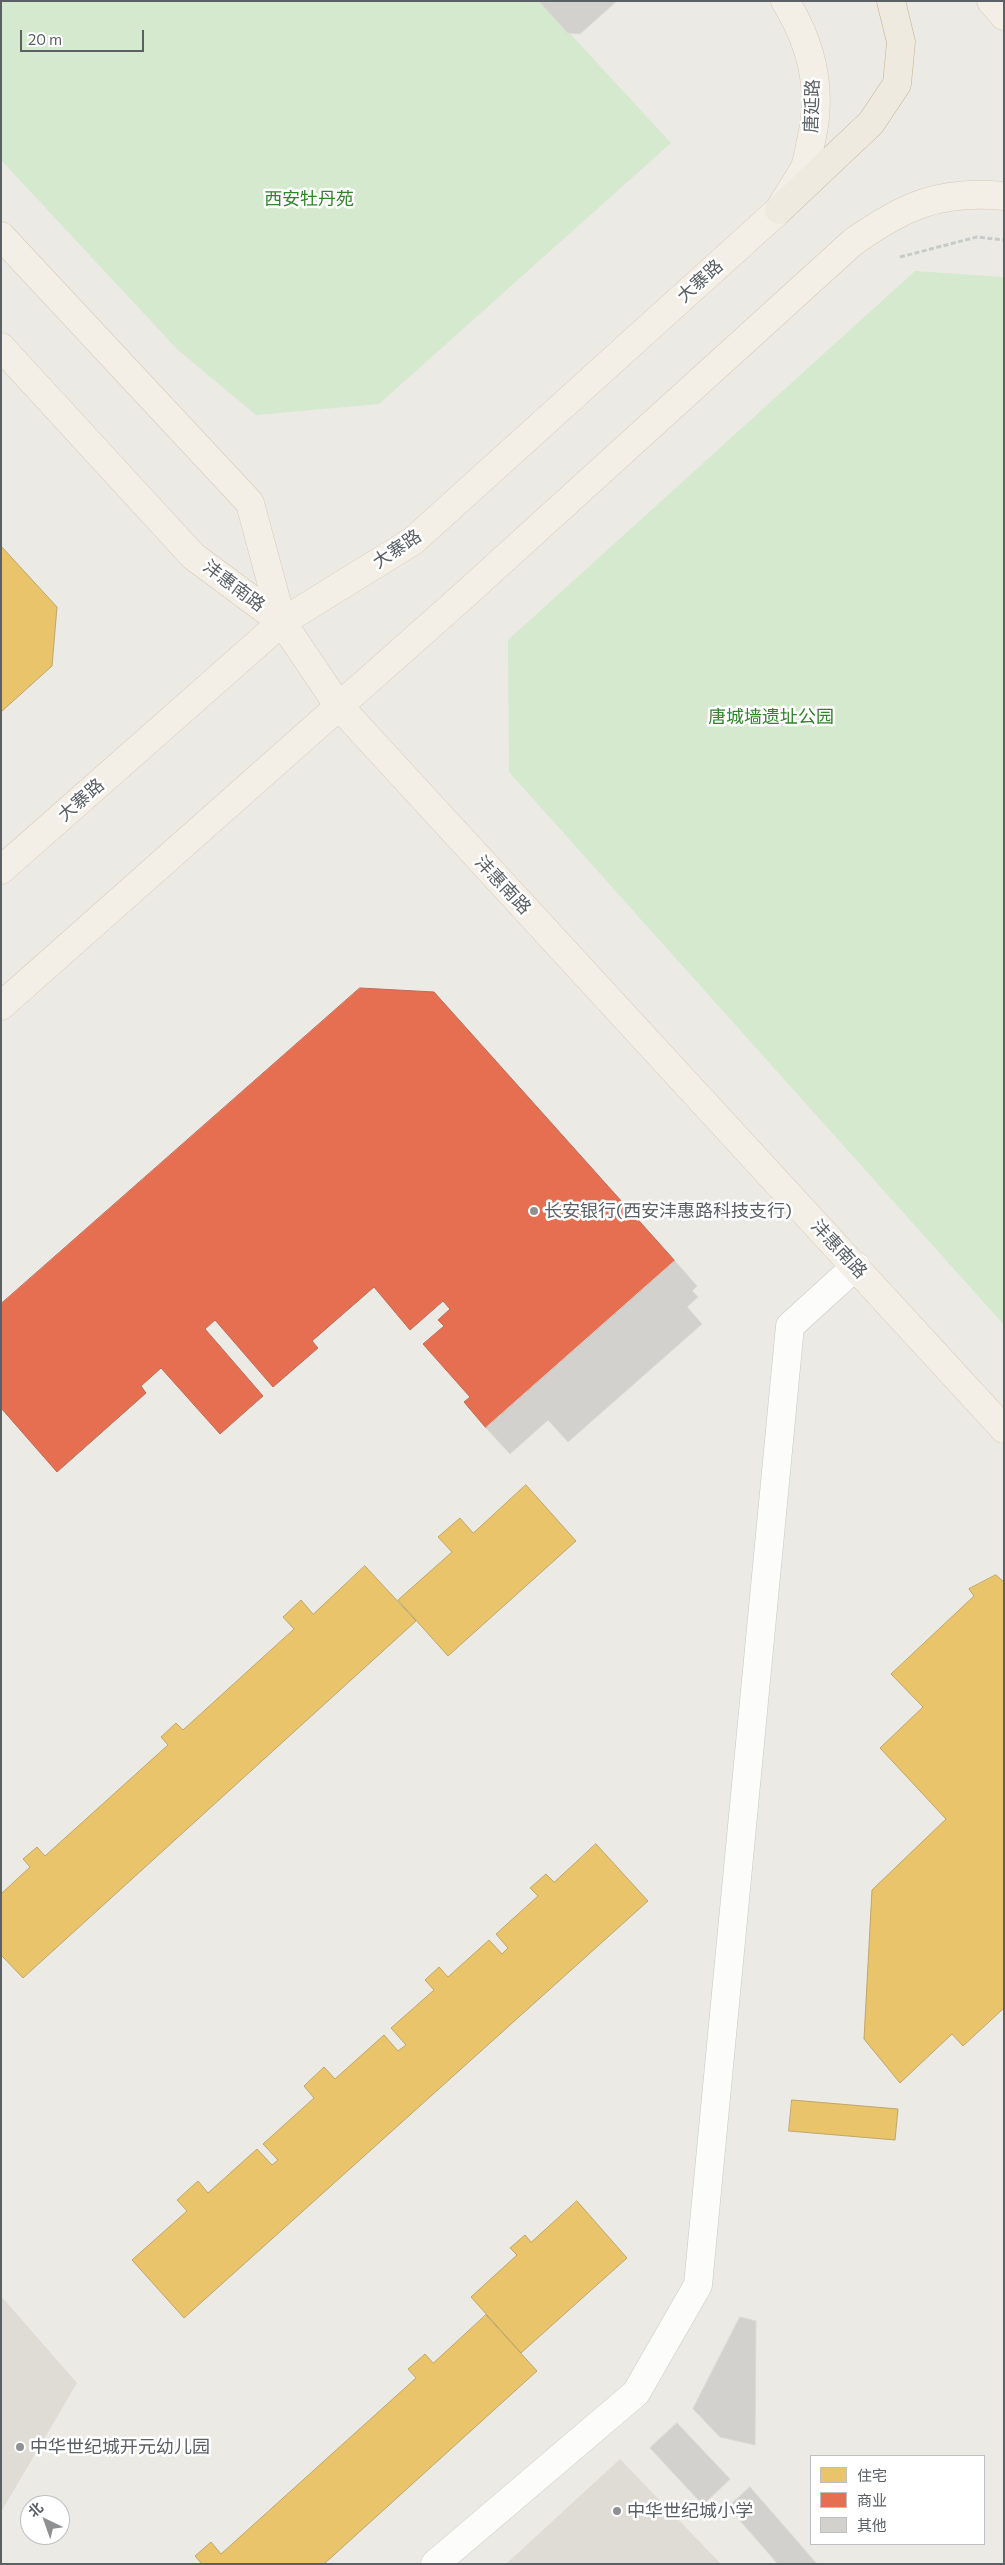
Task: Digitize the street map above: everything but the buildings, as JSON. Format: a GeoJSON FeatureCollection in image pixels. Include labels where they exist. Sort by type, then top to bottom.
{"type":"FeatureCollection","features":[{"type":"Feature","properties":{"kind":"highway"},"geometry":{"type":"LineString","coordinates":[[779,210],[871,124],[896,84],[901,42],[891,1]]}},
{"type":"Feature","properties":{"kind":"main road","name":"唐延路"},"geometry":{"type":"LineString","coordinates":[[779,210],[805,166],[814,127],[816,88],[810,54],[797,21],[785,1]]}},
{"type":"Feature","properties":{"kind":"main road"},"geometry":{"type":"LineString","coordinates":[[991,1],[1004,16]]}},
{"type":"Feature","properties":{"kind":"main road"},"geometry":{"type":"LineString","coordinates":[[1,1006],[338,705],[475,586],[853,242],[894,214],[918,204],[944,197],[974,193],[1004,196]]}},
{"type":"Feature","properties":{"kind":"main road","name":"大寨路"},"geometry":{"type":"LineString","coordinates":[[1,870],[282,622],[414,542],[779,210]]}},
{"type":"Feature","properties":{"kind":"main road"},"geometry":{"type":"LineString","coordinates":[[1,236],[250,503],[282,622]]}},
{"type":"Feature","properties":{"kind":"main road","name":"沣惠南路"},"geometry":{"type":"LineString","coordinates":[[1,347],[193,556],[282,622],[338,705],[1004,1429]]}},
{"type":"Feature","properties":{"kind":"street"},"geometry":{"type":"LineString","coordinates":[[435,2564],[636,2393],[698,2285],[790,1326],[856,1266]]}},
{"type":"Feature","properties":{"kind":"shaded area","name":"中华世纪城开元幼儿园"},"geometry":{"type":"Polygon","coordinates":[[[1,2296],[77,2383],[1,2512],[1,2296]]]}},
{"type":"Feature","properties":{"kind":"shaded area","name":"中华世纪城小学"},"geometry":{"type":"Polygon","coordinates":[[[620,2459],[721,2564],[506,2564],[620,2459]]]}},
{"type":"Feature","properties":{"kind":"green space","name":"西安牡丹苑"},"geometry":{"type":"Polygon","coordinates":[[[1,1],[540,1],[671,143],[379,404],[256,415],[177,349],[1,160],[1,1]]]}},
{"type":"Feature","properties":{"kind":"green space","name":"唐城墙遗址公园"},"geometry":{"type":"Polygon","coordinates":[[[915,271],[1004,277],[1004,1325],[509,772],[508,640],[915,271]]]}},
{"type":"Feature","properties":{"kind":"place","name":"长安银行(西安沣惠路科技支行)"},"geometry":{"type":"Point","coordinates":[534,1211]}},
{"type":"Feature","properties":{"kind":"place","name":"中华世纪城开元幼儿园"},"geometry":{"type":"Point","coordinates":[20,2447]}},
{"type":"Feature","properties":{"kind":"place","name":"中华世纪城小学"},"geometry":{"type":"Point","coordinates":[617,2511]}}]}
